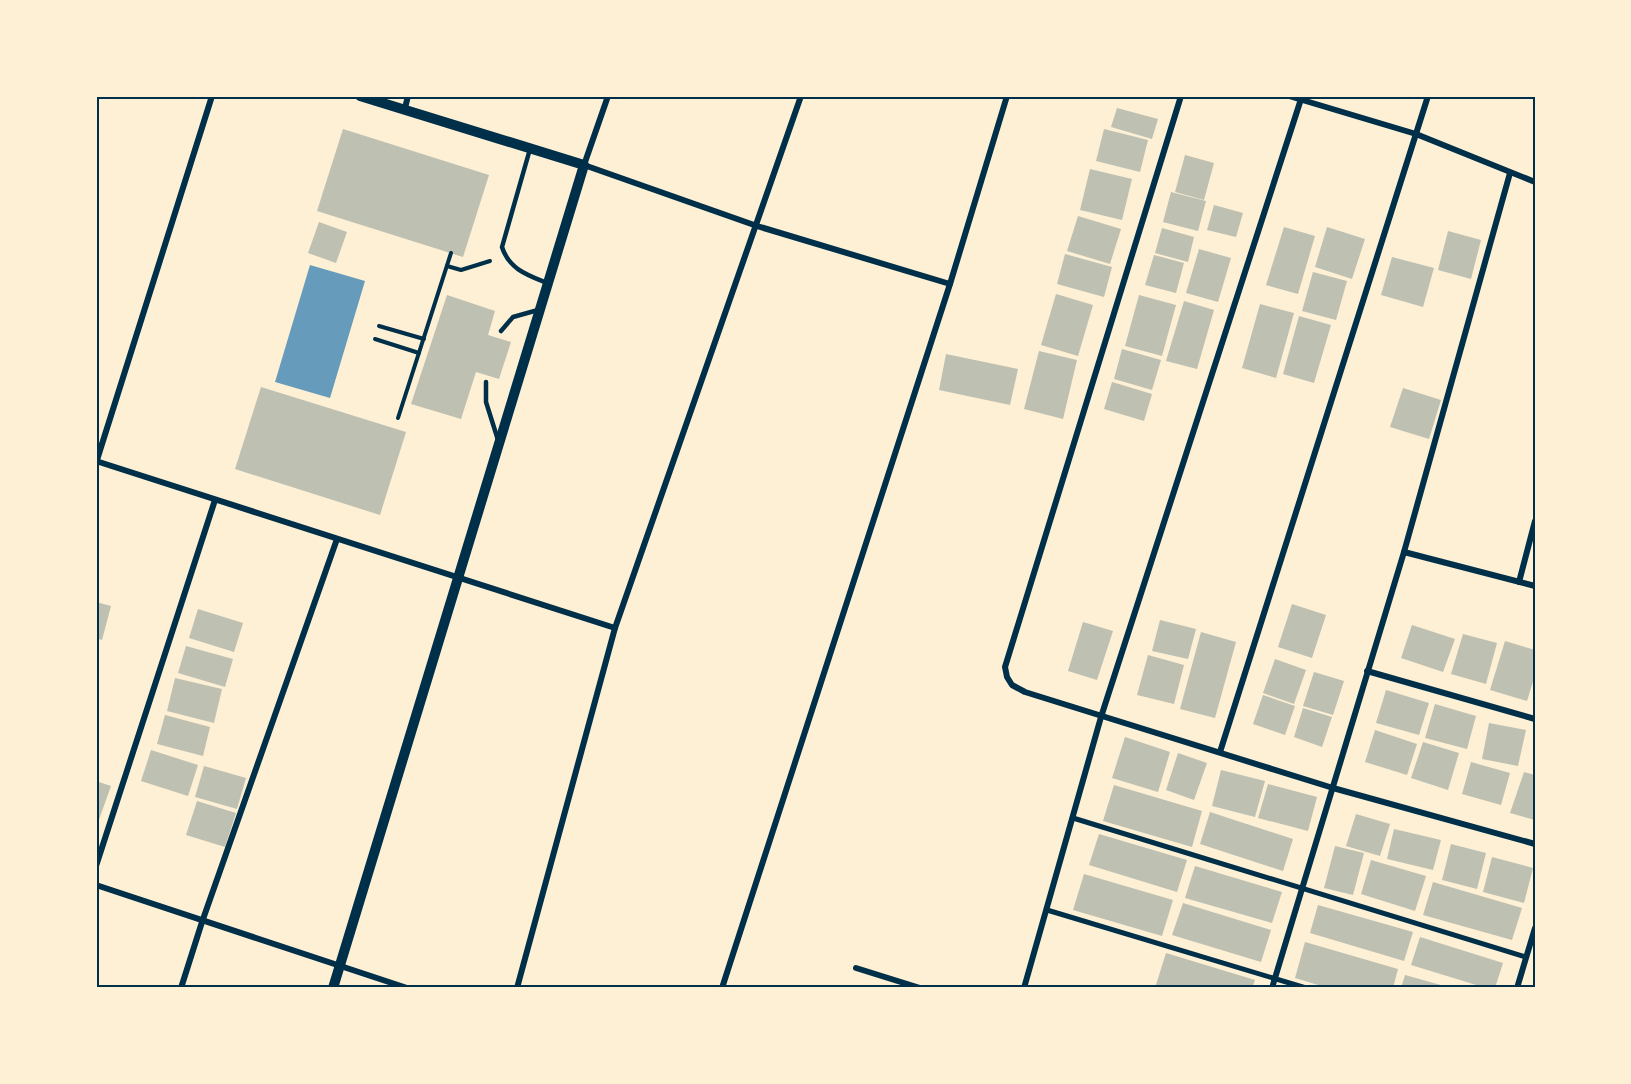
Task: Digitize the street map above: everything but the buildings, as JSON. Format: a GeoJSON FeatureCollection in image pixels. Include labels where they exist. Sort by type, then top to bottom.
{"type":"FeatureCollection","features":[{"type":"Feature","properties":{"kind":"street"},"geometry":{"type":"LineString","coordinates":[[212,96],[96,462],[615,628]]}},
{"type":"Feature","properties":{"kind":"street"},"geometry":{"type":"LineString","coordinates":[[360,96],[584,165],[757,226],[950,284]]}},
{"type":"Feature","properties":{"kind":"street"},"geometry":{"type":"LineString","coordinates":[[405,108],[408,96]]}},
{"type":"Feature","properties":{"kind":"street"},"geometry":{"type":"LineString","coordinates":[[333,988],[541,310],[547,283],[608,96]]}},
{"type":"Feature","properties":{"kind":"street"},"geometry":{"type":"LineString","coordinates":[[517,988],[615,628],[801,96]]}},
{"type":"Feature","properties":{"kind":"street"},"geometry":{"type":"LineString","coordinates":[[722,988],[950,284],[1007,96]]}},
{"type":"Feature","properties":{"kind":"street"},"geometry":{"type":"LineString","coordinates":[[1181,96],[1005,667],[1007,677],[1012,685],[1025,692],[1101,717],[1333,788],[1535,844]]}},
{"type":"Feature","properties":{"kind":"street"},"geometry":{"type":"LineString","coordinates":[[1289,96],[1302,98],[1416,134],[1535,182]]}},
{"type":"Feature","properties":{"kind":"street"},"geometry":{"type":"LineString","coordinates":[[1220,752],[1428,96]]}},
{"type":"Feature","properties":{"kind":"street"},"geometry":{"type":"LineString","coordinates":[[1024,988],[1101,717],[1302,98]]}},
{"type":"Feature","properties":{"kind":"street"},"geometry":{"type":"LineString","coordinates":[[1272,988],[1404,552],[1510,173]]}},
{"type":"Feature","properties":{"kind":"street"},"geometry":{"type":"LineString","coordinates":[[96,866],[215,500]]}},
{"type":"Feature","properties":{"kind":"street"},"geometry":{"type":"LineString","coordinates":[[1519,582],[1535,521]]}},
{"type":"Feature","properties":{"kind":"street"},"geometry":{"type":"LineString","coordinates":[[181,988],[201,922],[337,539]]}},
{"type":"Feature","properties":{"kind":"street"},"geometry":{"type":"LineString","coordinates":[[1404,552],[1535,586]]}},
{"type":"Feature","properties":{"kind":"street"},"geometry":{"type":"LineString","coordinates":[[1368,670],[1535,719]]}},
{"type":"Feature","properties":{"kind":"street"},"geometry":{"type":"LineString","coordinates":[[1073,818],[1526,957]]}},
{"type":"Feature","properties":{"kind":"street"},"geometry":{"type":"LineString","coordinates":[[96,885],[201,922],[407,988]]}},
{"type":"Feature","properties":{"kind":"street"},"geometry":{"type":"LineString","coordinates":[[1047,910],[1306,988]]}},
{"type":"Feature","properties":{"kind":"street"},"geometry":{"type":"LineString","coordinates":[[1516,988],[1535,928]]}},
{"type":"Feature","properties":{"kind":"street"},"geometry":{"type":"LineString","coordinates":[[856,968],[920,988]]}},
{"type":"Feature","properties":{"kind":"lane"},"geometry":{"type":"LineString","coordinates":[[530,149],[502,247],[505,256],[524,274],[547,283]]}},
{"type":"Feature","properties":{"kind":"lane"},"geometry":{"type":"LineString","coordinates":[[501,331],[513,317],[541,310]]}},
{"type":"Feature","properties":{"kind":"lane"},"geometry":{"type":"LineString","coordinates":[[486,382],[486,402],[499,443]]}},
{"type":"Feature","properties":{"kind":"path"},"geometry":{"type":"LineString","coordinates":[[398,418],[451,253]]}},
{"type":"Feature","properties":{"kind":"path"},"geometry":{"type":"LineString","coordinates":[[447,266],[461,270],[505,256]]}},
{"type":"Feature","properties":{"kind":"path"},"geometry":{"type":"LineString","coordinates":[[379,326],[424,339]]}},
{"type":"Feature","properties":{"kind":"path"},"geometry":{"type":"LineString","coordinates":[[375,339],[419,353]]}},
{"type":"Feature","properties":{"kind":"water"},"geometry":{"type":"Polygon","coordinates":[[[310,265],[365,281],[330,398],[275,382],[310,265]]]}}]}
